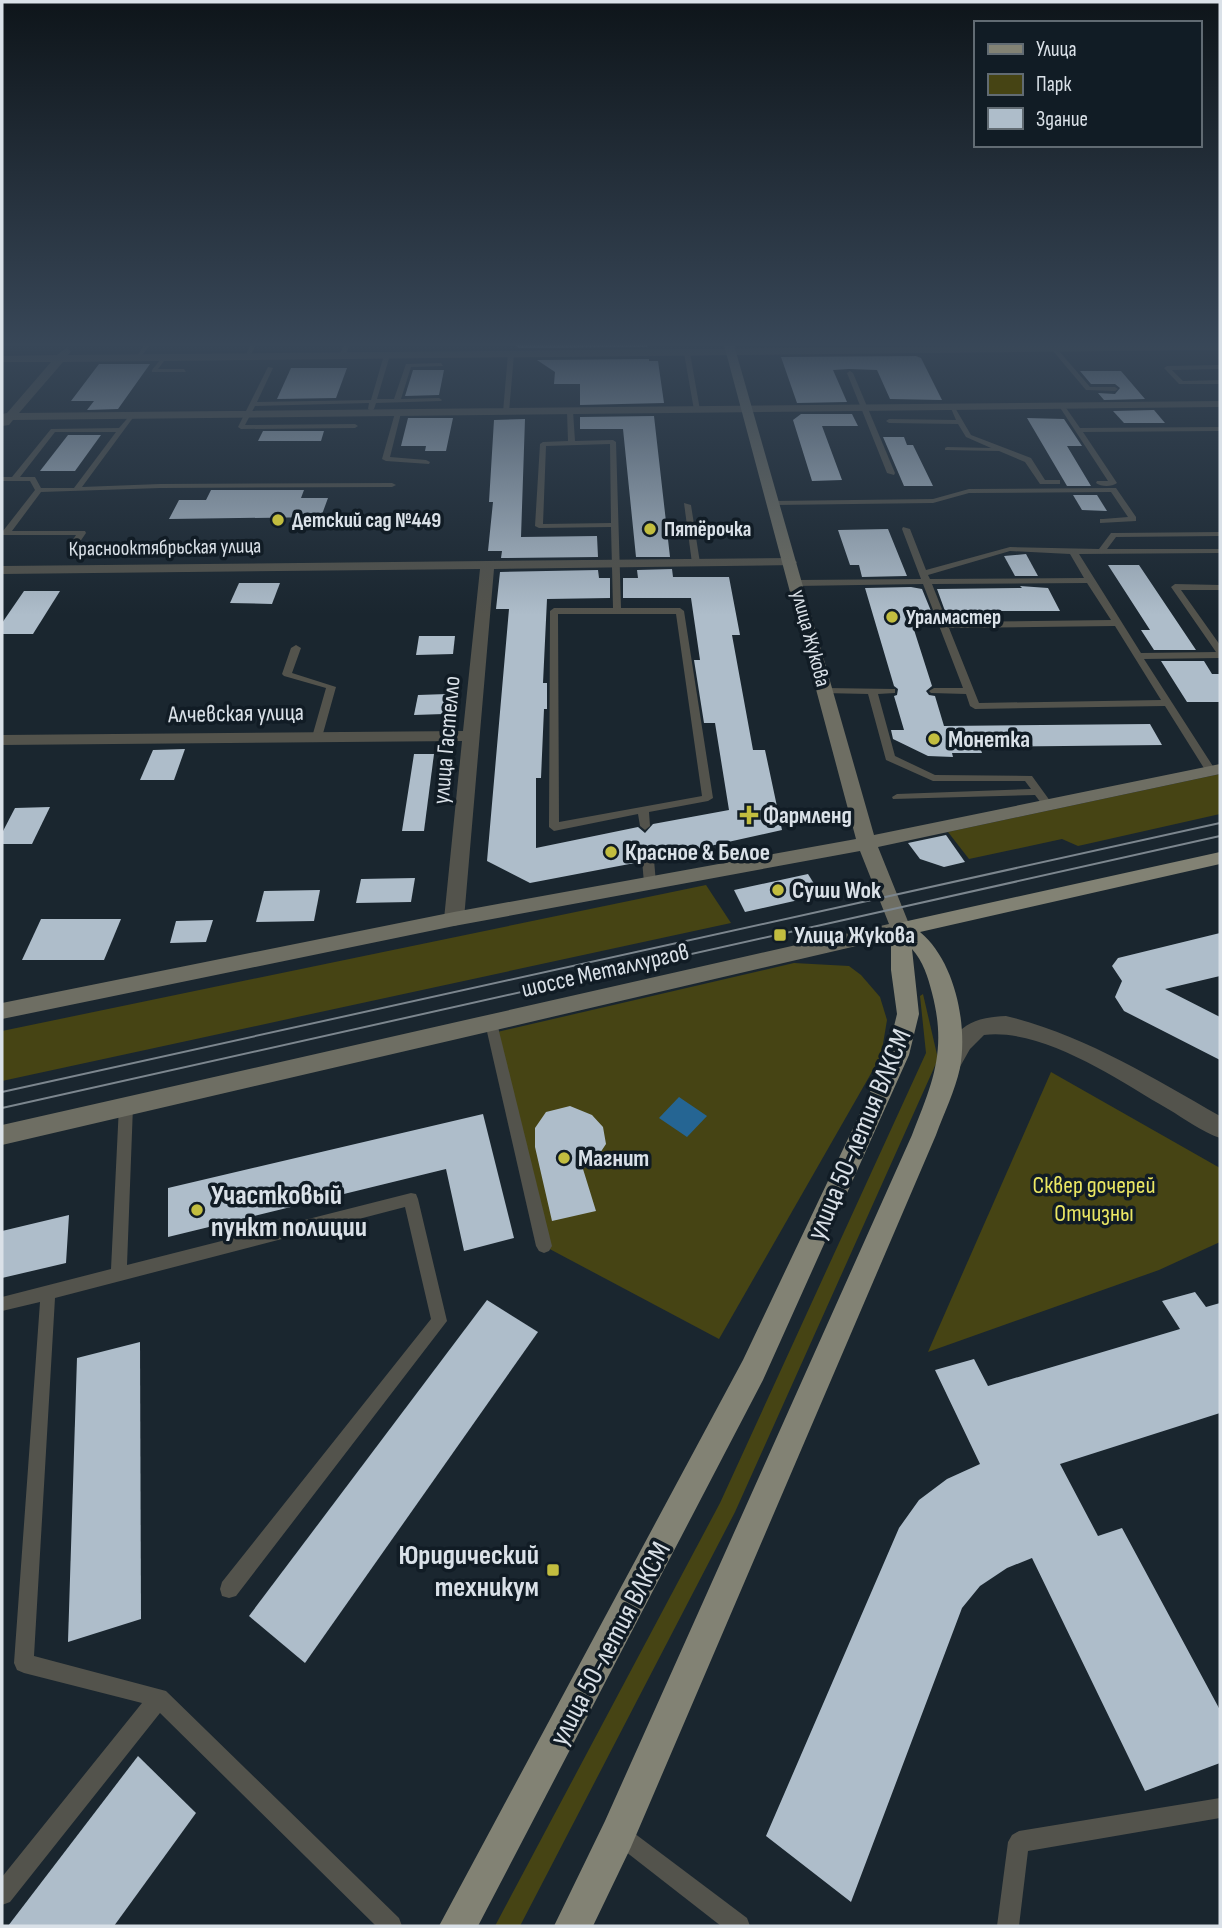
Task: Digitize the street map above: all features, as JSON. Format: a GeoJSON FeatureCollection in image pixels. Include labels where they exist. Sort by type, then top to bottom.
{"type":"FeatureCollection","features":[{"type":"Feature","properties":{"kind":"main road","name":"улица Жукова"},"geometry":{"type":"LineString","coordinates":[[753,435],[867,843],[901,929]]}},
{"type":"Feature","properties":{"kind":"main road"},"geometry":{"type":"LineString","coordinates":[[2,1012],[454,919],[867,843],[1043,798],[1216,770]]}},
{"type":"Feature","properties":{"kind":"main road","name":"шоссе Металлургов"},"geometry":{"type":"LineString","coordinates":[[2,1135],[901,929],[1220,859]]}},
{"type":"Feature","properties":{"kind":"main road","name":"улица 50-летия ВЛКСМ"},"geometry":{"type":"LineString","coordinates":[[573,1926],[618,1834],[919,1148],[949,1066],[947,1010],[937,976],[923,947],[901,929]]}},
{"type":"Feature","properties":{"kind":"main road","name":"улица 50-летия ВЛКСМ"},"geometry":{"type":"LineString","coordinates":[[458,1926],[753,1370],[877,1103],[898,1055],[908,1014],[902,970],[901,929]]}},
{"type":"Feature","properties":{"kind":"street","name":"Краснооктябрьская улица"},"geometry":{"type":"LineString","coordinates":[[2,570],[790,562]]}},
{"type":"Feature","properties":{"kind":"street","name":"улица Гастелло"},"geometry":{"type":"LineString","coordinates":[[454,919],[486,565]]}},
{"type":"Feature","properties":{"kind":"street","name":"Алчевская улица"},"geometry":{"type":"LineString","coordinates":[[2,740],[471,736]]}},
{"type":"Feature","properties":{"kind":"street"},"geometry":{"type":"LineString","coordinates":[[949,1066],[966,1036],[982,1027],[1003,1023],[1031,1029],[1070,1045],[1220,1128]]}},
{"type":"Feature","properties":{"kind":"lane"},"geometry":{"type":"LineString","coordinates":[[14,479],[49,435]]}},
{"type":"Feature","properties":{"kind":"lane"},"geometry":{"type":"LineString","coordinates":[[76,490],[116,435]]}},
{"type":"Feature","properties":{"kind":"lane"},"geometry":{"type":"LineString","coordinates":[[392,435],[386,459],[426,462]]}},
{"type":"Feature","properties":{"kind":"lane"},"geometry":{"type":"LineString","coordinates":[[571,435],[572,443]]}},
{"type":"Feature","properties":{"kind":"lane"},"geometry":{"type":"LineString","coordinates":[[876,435],[891,473]]}},
{"type":"Feature","properties":{"kind":"lane"},"geometry":{"type":"LineString","coordinates":[[967,435],[1028,460],[1043,482],[1113,483],[1081,435]]}},
{"type":"Feature","properties":{"kind":"lane"},"geometry":{"type":"LineString","coordinates":[[615,525],[539,526],[542,444],[613,442],[616,564],[617,611]]}},
{"type":"Feature","properties":{"kind":"lane"},"geometry":{"type":"LineString","coordinates":[[947,449],[1003,450]]}},
{"type":"Feature","properties":{"kind":"lane"},"geometry":{"type":"LineString","coordinates":[[2,479],[32,479],[39,490]]}},
{"type":"Feature","properties":{"kind":"lane"},"geometry":{"type":"LineString","coordinates":[[39,490],[160,486],[392,485]]}},
{"type":"Feature","properties":{"kind":"lane"},"geometry":{"type":"LineString","coordinates":[[39,490],[6,533],[82,533],[72,547]]}},
{"type":"Feature","properties":{"kind":"lane"},"geometry":{"type":"LineString","coordinates":[[774,503],[933,501],[970,491],[1113,490],[1133,519],[1103,521]]}},
{"type":"Feature","properties":{"kind":"lane"},"geometry":{"type":"LineString","coordinates":[[687,505],[696,563]]}},
{"type":"Feature","properties":{"kind":"lane"},"geometry":{"type":"LineString","coordinates":[[906,530],[975,706],[1168,703]]}},
{"type":"Feature","properties":{"kind":"lane"},"geometry":{"type":"LineString","coordinates":[[1102,551],[1114,535],[1220,534]]}},
{"type":"Feature","properties":{"kind":"lane"},"geometry":{"type":"LineString","coordinates":[[923,578],[1010,549],[1073,552],[1220,551]]}},
{"type":"Feature","properties":{"kind":"lane"},"geometry":{"type":"LineString","coordinates":[[1073,552],[1168,703],[1216,770]]}},
{"type":"Feature","properties":{"kind":"lane"},"geometry":{"type":"LineString","coordinates":[[796,583],[923,578],[1090,580]]}},
{"type":"Feature","properties":{"kind":"lane"},"geometry":{"type":"LineString","coordinates":[[1220,587],[1175,587],[1220,653]]}},
{"type":"Feature","properties":{"kind":"lane"},"geometry":{"type":"LineString","coordinates":[[554,611],[680,611],[708,798],[643,810],[554,827],[554,611]]}},
{"type":"Feature","properties":{"kind":"lane"},"geometry":{"type":"LineString","coordinates":[[942,625],[1116,623]]}},
{"type":"Feature","properties":{"kind":"lane"},"geometry":{"type":"LineString","coordinates":[[296,648],[287,674],[331,687],[317,737]]}},
{"type":"Feature","properties":{"kind":"lane"},"geometry":{"type":"LineString","coordinates":[[1138,656],[1220,653]]}},
{"type":"Feature","properties":{"kind":"lane"},"geometry":{"type":"LineString","coordinates":[[826,691],[892,691]]}},
{"type":"Feature","properties":{"kind":"lane"},"geometry":{"type":"LineString","coordinates":[[872,691],[890,758],[933,778],[1028,778],[1043,798]]}},
{"type":"Feature","properties":{"kind":"lane"},"geometry":{"type":"LineString","coordinates":[[934,691],[969,691]]}},
{"type":"Feature","properties":{"kind":"lane"},"geometry":{"type":"LineString","coordinates":[[897,797],[1043,798]]}},
{"type":"Feature","properties":{"kind":"lane"},"geometry":{"type":"LineString","coordinates":[[643,810],[645,826]]}},
{"type":"Feature","properties":{"kind":"lane"},"geometry":{"type":"LineString","coordinates":[[648,860],[650,883]]}},
{"type":"Feature","properties":{"kind":"lane"},"geometry":{"type":"LineString","coordinates":[[491,1023],[544,1246]]}},
{"type":"Feature","properties":{"kind":"lane"},"geometry":{"type":"LineString","coordinates":[[119,1272],[126,1107]]}},
{"type":"Feature","properties":{"kind":"lane"},"geometry":{"type":"LineString","coordinates":[[2,1304],[411,1199],[439,1321],[229,1589]]}},
{"type":"Feature","properties":{"kind":"lane"},"geometry":{"type":"LineString","coordinates":[[48,1292],[24,1663],[159,1698],[391,1926]]}},
{"type":"Feature","properties":{"kind":"lane"},"geometry":{"type":"LineString","coordinates":[[2,1895],[159,1698]]}},
{"type":"Feature","properties":{"kind":"lane"},"geometry":{"type":"LineString","coordinates":[[1008,1926],[1019,1842],[1220,1808]]}},
{"type":"Feature","properties":{"kind":"lane"},"geometry":{"type":"LineString","coordinates":[[618,1834],[739,1926]]}},
{"type":"Feature","properties":{"kind":"green space"},"geometry":{"type":"Polygon","coordinates":[[[1220,774],[1220,814],[1078,846],[1062,839],[969,859],[948,832],[1220,774]]]}},
{"type":"Feature","properties":{"kind":"green space"},"geometry":{"type":"Polygon","coordinates":[[[706,885],[731,923],[2,1081],[2,1031],[706,885]]]}},
{"type":"Feature","properties":{"kind":"green space"},"geometry":{"type":"Polygon","coordinates":[[[794,963],[849,966],[861,975],[880,997],[887,1020],[881,1056],[719,1339],[544,1246],[493,1033],[794,963]]]}},
{"type":"Feature","properties":{"kind":"green space"},"geometry":{"type":"Polygon","coordinates":[[[923,994],[938,1059],[735,1512],[520,1926],[495,1926],[720,1503],[926,1053],[920,996],[923,994]]]}},
{"type":"Feature","properties":{"kind":"green space","name":"Сквер дочерей Отчизны"},"geometry":{"type":"Polygon","coordinates":[[[1051,1072],[1220,1168],[1220,1242],[1159,1270],[928,1352],[1051,1072]]]}},
{"type":"Feature","properties":{"kind":"water"},"geometry":{"type":"Polygon","coordinates":[[[679,1097],[707,1116],[687,1137],[659,1118],[679,1097]]]}},
{"type":"Feature","properties":{"kind":"building"},"geometry":{"type":"Polygon","coordinates":[[[68,435],[101,435],[75,471],[40,471],[68,435]]]}},
{"type":"Feature","properties":{"kind":"building"},"geometry":{"type":"Polygon","coordinates":[[[261,435],[323,435],[321,441],[258,441],[261,435]]]}},
{"type":"Feature","properties":{"kind":"building"},"geometry":{"type":"Polygon","coordinates":[[[404,435],[449,435],[446,451],[425,451],[426,446],[401,446],[404,435]]]}},
{"type":"Feature","properties":{"kind":"building"},"geometry":{"type":"Polygon","coordinates":[[[493,435],[524,435],[521,537],[597,536],[598,557],[501,558],[502,551],[488,551],[493,502],[489,502],[493,435]]]}},
{"type":"Feature","properties":{"kind":"building"},"geometry":{"type":"Polygon","coordinates":[[[624,435],[656,435],[670,557],[636,557],[624,435]]]}},
{"type":"Feature","properties":{"kind":"building"},"geometry":{"type":"Polygon","coordinates":[[[798,435],[825,435],[842,480],[812,481],[798,435]]]}},
{"type":"Feature","properties":{"kind":"building"},"geometry":{"type":"Polygon","coordinates":[[[1037,435],[1075,435],[1082,446],[1067,446],[1091,486],[1067,486],[1037,435]]]}},
{"type":"Feature","properties":{"kind":"building"},"geometry":{"type":"Polygon","coordinates":[[[883,437],[904,437],[907,445],[913,445],[933,486],[904,486],[883,437]]]}},
{"type":"Feature","properties":{"kind":"building"},"geometry":{"type":"Polygon","coordinates":[[[211,490],[304,490],[301,498],[328,498],[321,517],[169,519],[179,500],[206,500],[211,490]]]}},
{"type":"Feature","properties":{"kind":"building"},"geometry":{"type":"Polygon","coordinates":[[[1073,495],[1097,495],[1107,511],[1082,510],[1073,495]]]}},
{"type":"Feature","properties":{"kind":"building"},"geometry":{"type":"Polygon","coordinates":[[[888,529],[907,576],[862,577],[859,565],[850,565],[838,530],[888,529]]]}},
{"type":"Feature","properties":{"kind":"building"},"geometry":{"type":"Polygon","coordinates":[[[1026,554],[1038,576],[1015,576],[1004,556],[1026,554]]]}},
{"type":"Feature","properties":{"kind":"building"},"geometry":{"type":"Polygon","coordinates":[[[1108,565],[1139,565],[1196,650],[1154,650],[1141,630],[1150,630],[1108,565]]]}},
{"type":"Feature","properties":{"kind":"building"},"geometry":{"type":"Polygon","coordinates":[[[672,569],[673,577],[729,577],[740,635],[732,635],[753,750],[765,750],[782,830],[656,858],[647,854],[640,862],[530,883],[487,861],[509,609],[496,609],[500,572],[598,570],[599,578],[610,578],[610,598],[547,599],[543,683],[547,683],[547,709],[544,709],[541,778],[536,778],[536,848],[638,827],[645,833],[653,824],[729,810],[715,723],[704,723],[694,660],[700,660],[691,598],[623,598],[623,578],[638,578],[637,570],[672,569]]]}},
{"type":"Feature","properties":{"kind":"building"},"geometry":{"type":"Polygon","coordinates":[[[239,583],[280,583],[272,604],[230,603],[239,583]]]}},
{"type":"Feature","properties":{"kind":"building"},"geometry":{"type":"Polygon","coordinates":[[[1020,586],[1048,588],[1060,611],[945,611],[937,589],[1022,588],[1020,586]]]}},
{"type":"Feature","properties":{"kind":"building"},"geometry":{"type":"Polygon","coordinates":[[[865,588],[922,589],[931,611],[908,611],[932,686],[926,691],[935,696],[944,726],[1150,724],[1162,745],[980,747],[982,753],[952,753],[953,757],[928,756],[893,739],[891,730],[904,730],[894,696],[897,695],[898,689],[894,686],[865,588]]]}},
{"type":"Feature","properties":{"kind":"building"},"geometry":{"type":"Polygon","coordinates":[[[24,591],[60,591],[33,634],[2,634],[2,623],[24,591]]]}},
{"type":"Feature","properties":{"kind":"building"},"geometry":{"type":"Polygon","coordinates":[[[419,636],[455,636],[453,654],[416,655],[419,636]]]}},
{"type":"Feature","properties":{"kind":"building"},"geometry":{"type":"Polygon","coordinates":[[[1161,661],[1204,661],[1212,674],[1220,674],[1220,702],[1187,702],[1161,661]]]}},
{"type":"Feature","properties":{"kind":"building"},"geometry":{"type":"Polygon","coordinates":[[[447,694],[444,714],[414,715],[418,695],[447,694]]]}},
{"type":"Feature","properties":{"kind":"building"},"geometry":{"type":"Polygon","coordinates":[[[185,749],[174,780],[140,780],[153,750],[185,749]]]}},
{"type":"Feature","properties":{"kind":"building"},"geometry":{"type":"Polygon","coordinates":[[[414,754],[434,754],[424,831],[402,831],[414,754]]]}},
{"type":"Feature","properties":{"kind":"building"},"geometry":{"type":"Polygon","coordinates":[[[50,807],[32,844],[2,844],[2,833],[15,808],[50,807]]]}},
{"type":"Feature","properties":{"kind":"building"},"geometry":{"type":"Polygon","coordinates":[[[946,835],[965,862],[944,867],[920,859],[908,843],[946,835]]]}},
{"type":"Feature","properties":{"kind":"building"},"geometry":{"type":"Polygon","coordinates":[[[808,874],[821,895],[745,912],[734,890],[808,874]]]}},
{"type":"Feature","properties":{"kind":"building"},"geometry":{"type":"Polygon","coordinates":[[[415,878],[411,902],[356,903],[361,879],[415,878]]]}},
{"type":"Feature","properties":{"kind":"building"},"geometry":{"type":"Polygon","coordinates":[[[320,890],[314,921],[256,922],[264,891],[320,890]]]}},
{"type":"Feature","properties":{"kind":"building"},"geometry":{"type":"Polygon","coordinates":[[[41,919],[121,919],[104,960],[22,960],[41,919]]]}},
{"type":"Feature","properties":{"kind":"building"},"geometry":{"type":"Polygon","coordinates":[[[213,920],[206,942],[170,943],[176,921],[213,920]]]}},
{"type":"Feature","properties":{"kind":"building"},"geometry":{"type":"Polygon","coordinates":[[[1220,933],[1220,976],[1165,989],[1220,1017],[1220,1060],[1124,1011],[1115,997],[1122,981],[1112,966],[1118,958],[1220,933]]]}},
{"type":"Feature","properties":{"kind":"building"},"geometry":{"type":"Polygon","coordinates":[[[570,1106],[592,1115],[603,1127],[606,1144],[596,1159],[583,1169],[596,1211],[552,1221],[535,1147],[535,1128],[546,1112],[570,1106]]]}},
{"type":"Feature","properties":{"kind":"building"},"geometry":{"type":"Polygon","coordinates":[[[483,1114],[514,1238],[464,1251],[446,1169],[168,1237],[168,1188],[483,1114]]]}},
{"type":"Feature","properties":{"kind":"building"},"geometry":{"type":"Polygon","coordinates":[[[69,1215],[66,1263],[2,1278],[2,1231],[69,1215]]]}},
{"type":"Feature","properties":{"kind":"building"},"geometry":{"type":"Polygon","coordinates":[[[1195,1292],[1206,1307],[1220,1303],[1220,1413],[1060,1464],[1098,1536],[1122,1528],[1220,1710],[1220,1763],[1145,1791],[1032,1558],[1007,1568],[980,1586],[962,1608],[851,1902],[766,1836],[899,1528],[919,1500],[947,1479],[980,1464],[935,1370],[974,1359],[988,1386],[1180,1329],[1162,1301],[1195,1292]]]}},
{"type":"Feature","properties":{"kind":"building"},"geometry":{"type":"Polygon","coordinates":[[[487,1300],[538,1332],[305,1663],[249,1616],[487,1300]]]}},
{"type":"Feature","properties":{"kind":"building"},"geometry":{"type":"Polygon","coordinates":[[[140,1342],[141,1619],[68,1642],[77,1358],[140,1342]]]}},
{"type":"Feature","properties":{"kind":"building"},"geometry":{"type":"Polygon","coordinates":[[[138,1756],[196,1813],[114,1926],[8,1926],[138,1756]]]}},
{"type":"Feature","properties":{"kind":"tram line"},"geometry":{"type":"LineString","coordinates":[[2,1092],[1220,823]]}},
{"type":"Feature","properties":{"kind":"tram line"},"geometry":{"type":"LineString","coordinates":[[2,1108],[1220,836]]}},
{"type":"Feature","properties":{"kind":"place","name":"Детский сад №449"},"geometry":{"type":"Point","coordinates":[278,520]}},
{"type":"Feature","properties":{"kind":"place","name":"Пятёрочка"},"geometry":{"type":"Point","coordinates":[650,529]}},
{"type":"Feature","properties":{"kind":"place","name":"Уралмастер"},"geometry":{"type":"Point","coordinates":[892,617]}},
{"type":"Feature","properties":{"kind":"place","name":"Монетка"},"geometry":{"type":"Point","coordinates":[934,739]}},
{"type":"Feature","properties":{"kind":"place","name":"Фармленд"},"geometry":{"type":"Point","coordinates":[749,815]}},
{"type":"Feature","properties":{"kind":"place","name":"Красное & Белое"},"geometry":{"type":"Point","coordinates":[611,852]}},
{"type":"Feature","properties":{"kind":"place","name":"Суши Wok"},"geometry":{"type":"Point","coordinates":[778,890]}},
{"type":"Feature","properties":{"kind":"place","name":"Улица Жукова"},"geometry":{"type":"Point","coordinates":[780,935]}},
{"type":"Feature","properties":{"kind":"place","name":"Магнит"},"geometry":{"type":"Point","coordinates":[564,1158]}},
{"type":"Feature","properties":{"kind":"place","name":"Участковый пункт полиции"},"geometry":{"type":"Point","coordinates":[197,1210]}},
{"type":"Feature","properties":{"kind":"place","name":"Юридический техникум"},"geometry":{"type":"Point","coordinates":[553,1570]}}]}
